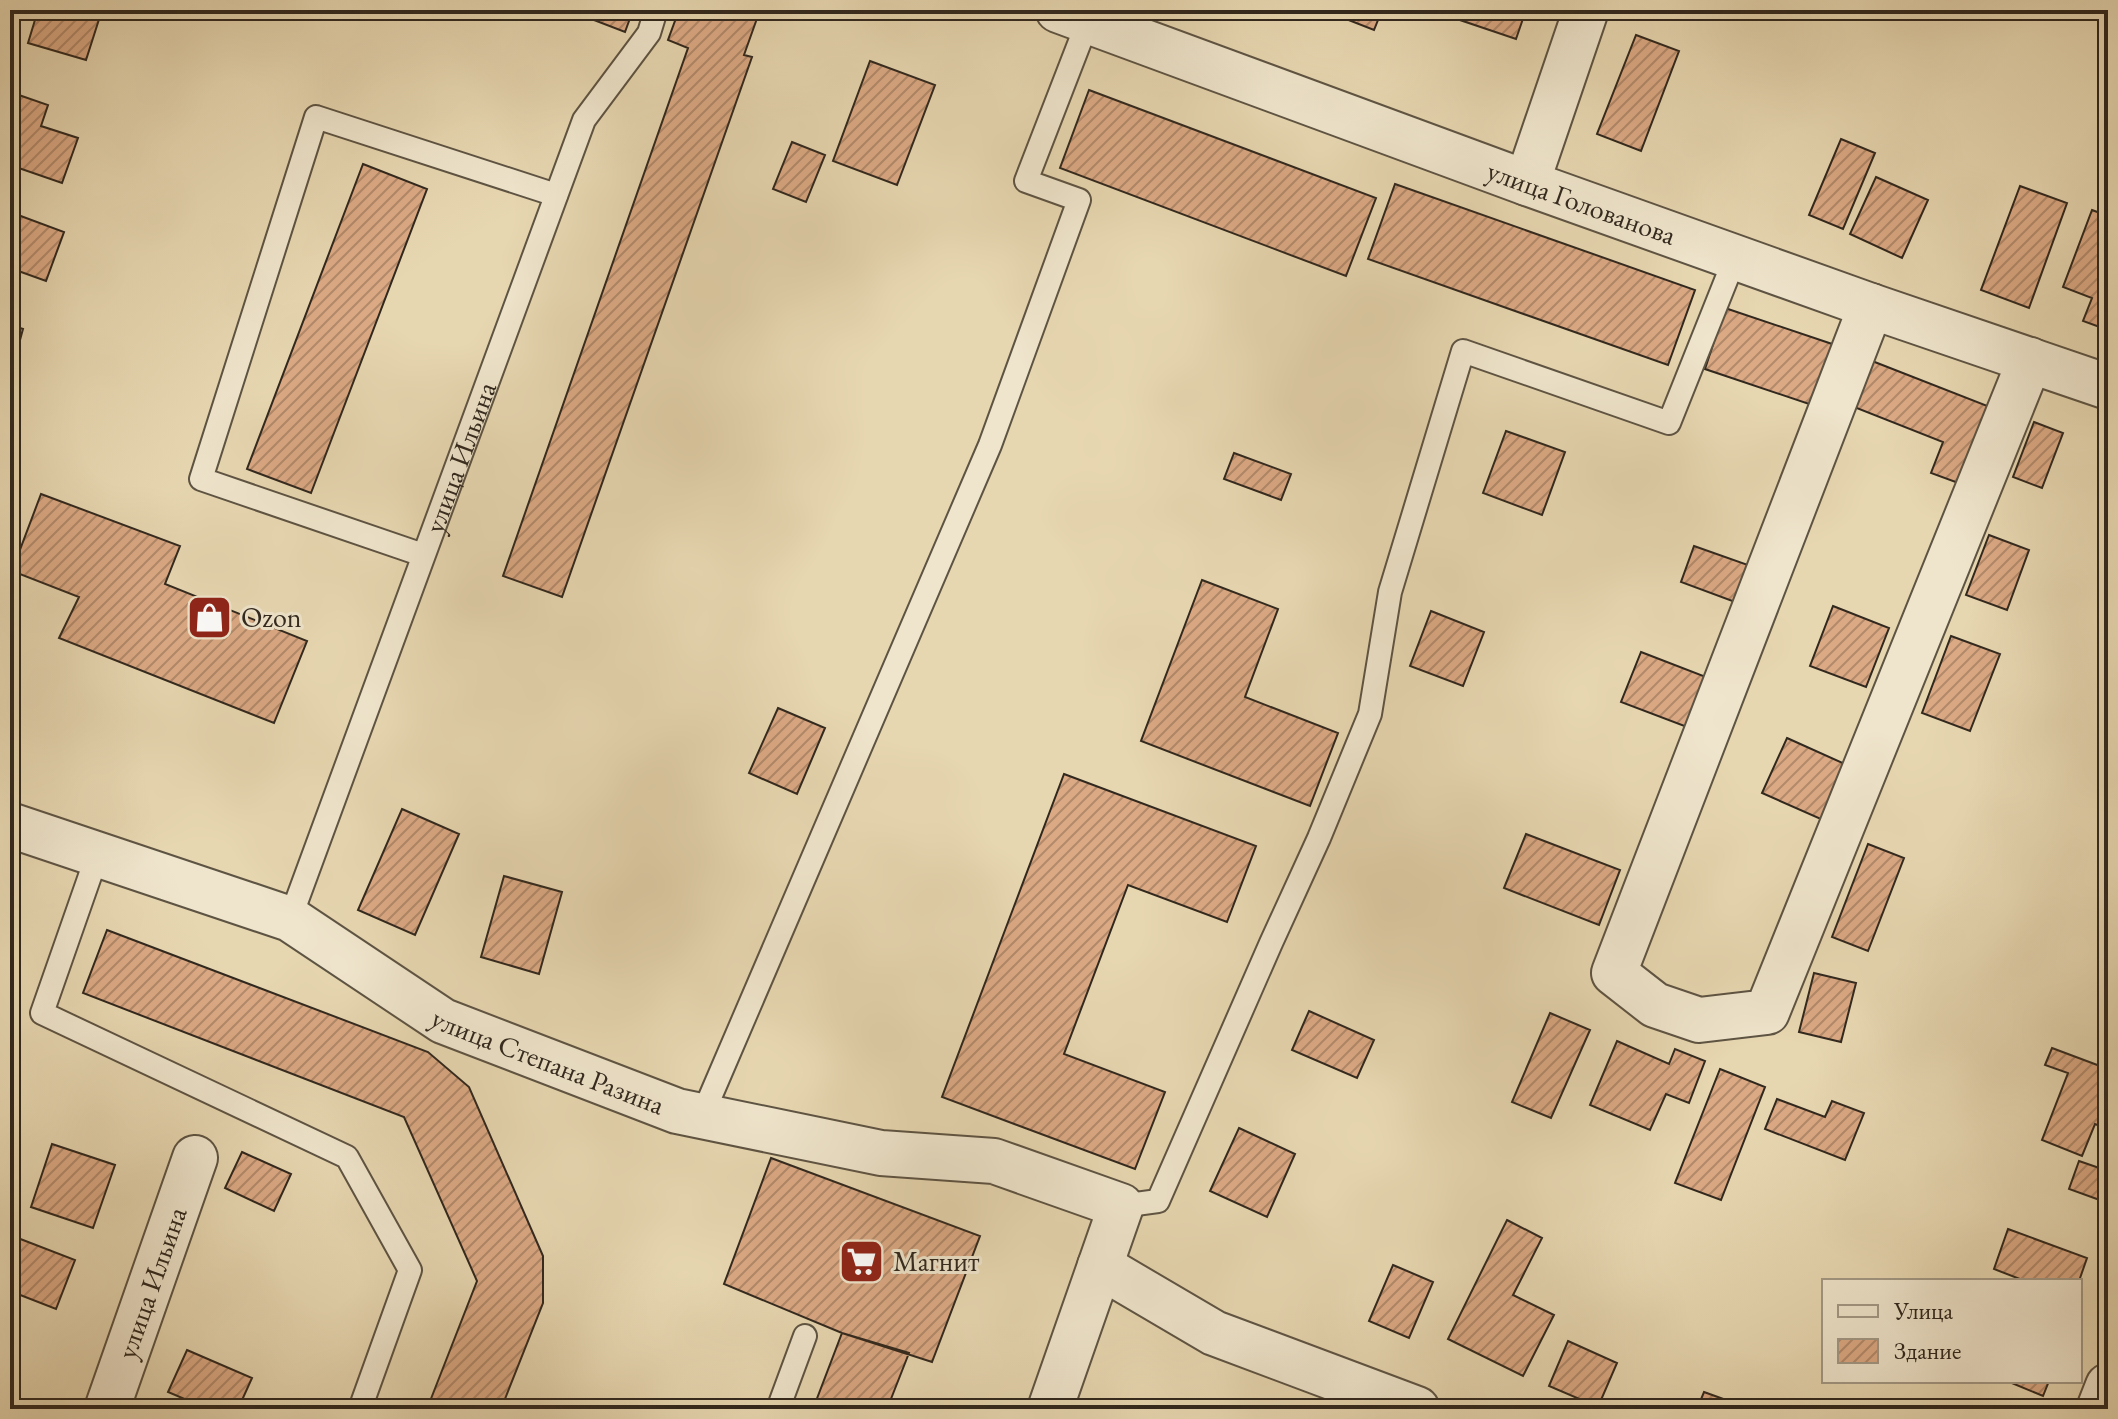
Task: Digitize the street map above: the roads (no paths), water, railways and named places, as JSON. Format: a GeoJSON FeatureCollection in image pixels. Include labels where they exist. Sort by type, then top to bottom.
{"type":"FeatureCollection","features":[{"type":"Feature","properties":{"kind":"street"},"geometry":{"type":"LineString","coordinates":[[1527,183],[1586,10]]}},
{"type":"Feature","properties":{"kind":"street","name":"улица Голованова"},"geometry":{"type":"LineString","coordinates":[[1073,16],[1735,258],[2108,387]]}},
{"type":"Feature","properties":{"kind":"street"},"geometry":{"type":"LineString","coordinates":[[1871,306],[1614,973],[1655,1005],[1699,1020],[1767,1012],[2030,360]]}},
{"type":"Feature","properties":{"kind":"street","name":"улица Степана Разина"},"geometry":{"type":"LineString","coordinates":[[10,825],[290,919],[443,1021],[677,1111],[881,1153],[994,1161],[1121,1206]]}},
{"type":"Feature","properties":{"kind":"street","name":"улица Ильина"},"geometry":{"type":"LineString","coordinates":[[107,1409],[195,1158]]}},
{"type":"Feature","properties":{"kind":"street"},"geometry":{"type":"LineString","coordinates":[[1050,1409],[1121,1206]]}},
{"type":"Feature","properties":{"kind":"street"},"geometry":{"type":"LineString","coordinates":[[1100,1266],[1214,1333],[1417,1409]]}},
{"type":"Feature","properties":{"kind":"street"},"geometry":{"type":"LineString","coordinates":[[2099,1409],[2108,1386]]}},
{"type":"Feature","properties":{"kind":"lane","name":"улица Ильина"},"geometry":{"type":"LineString","coordinates":[[290,919],[584,120],[649,33],[656,10]]}},
{"type":"Feature","properties":{"kind":"lane"},"geometry":{"type":"LineString","coordinates":[[702,1116],[990,445],[1079,200],[1026,181],[1073,16]]}},
{"type":"Feature","properties":{"kind":"lane"},"geometry":{"type":"LineString","coordinates":[[423,555],[201,479],[316,117],[556,195]]}},
{"type":"Feature","properties":{"kind":"lane"},"geometry":{"type":"LineString","coordinates":[[1121,1206],[1158,1201],[1319,838],[1370,714],[1390,592],[1463,351],[1669,423],[1735,258]]}},
{"type":"Feature","properties":{"kind":"lane"},"geometry":{"type":"LineString","coordinates":[[98,853],[42,1013],[347,1157],[410,1270],[360,1409]]}},
{"type":"Feature","properties":{"kind":"lane"},"geometry":{"type":"LineString","coordinates":[[778,1409],[805,1336]]}},
{"type":"Feature","properties":{"kind":"place","name":"Ozon"},"geometry":{"type":"Point","coordinates":[210,617]}},
{"type":"Feature","properties":{"kind":"place","name":"Магнит"},"geometry":{"type":"Point","coordinates":[862,1261]}}]}
